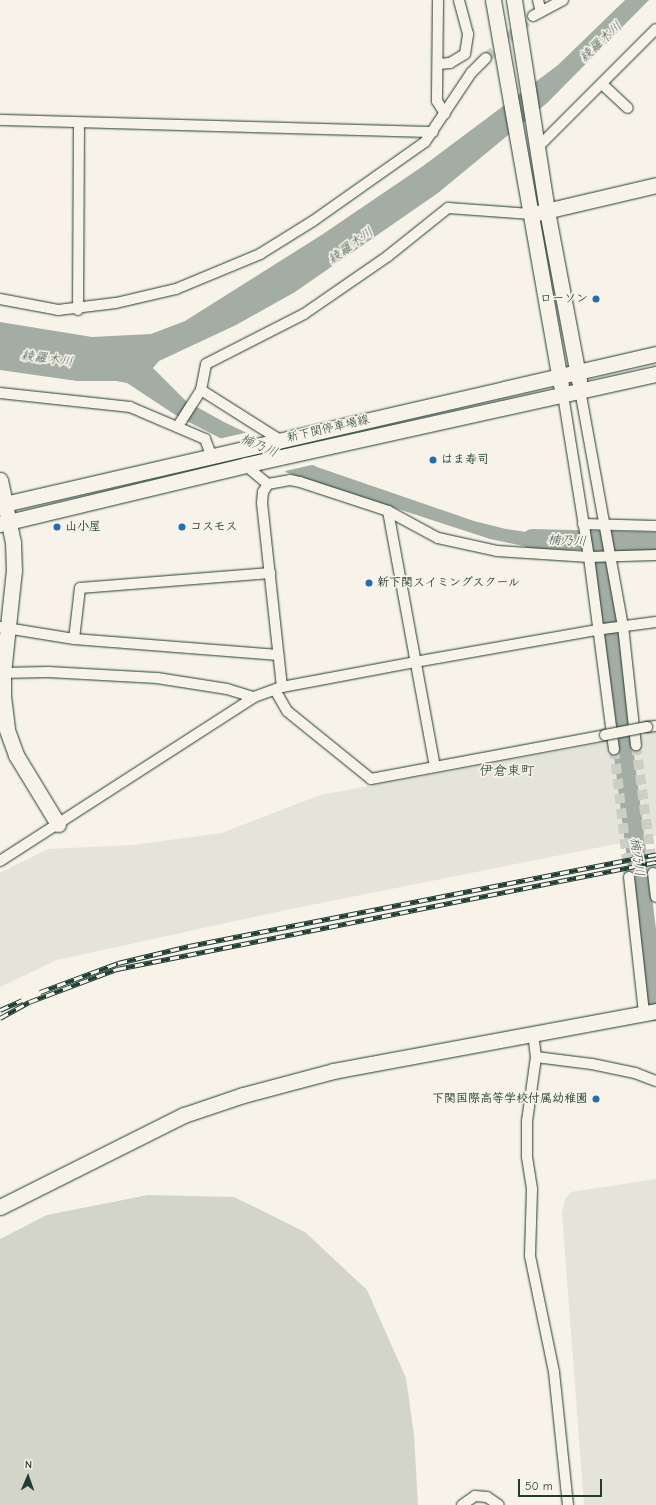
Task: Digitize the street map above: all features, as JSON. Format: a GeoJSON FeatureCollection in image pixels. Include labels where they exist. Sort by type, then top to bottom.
{"type":"FeatureCollection","features":[{"type":"Feature","properties":{"kind":"street"},"geometry":{"type":"LineString","coordinates":[[438,0],[437,101],[445,114]]}},
{"type":"Feature","properties":{"kind":"street"},"geometry":{"type":"LineString","coordinates":[[438,64],[450,63],[465,54],[468,34],[459,0]]}},
{"type":"Feature","properties":{"kind":"street"},"geometry":{"type":"LineString","coordinates":[[493,0],[560,375],[600,629],[614,749]]}},
{"type":"Feature","properties":{"kind":"street"},"geometry":{"type":"LineString","coordinates":[[514,0],[539,146],[548,211],[606,526],[636,745]]}},
{"type":"Feature","properties":{"kind":"street"},"geometry":{"type":"LineString","coordinates":[[538,0],[537,14],[563,0]]}},
{"type":"Feature","properties":{"kind":"street"},"geometry":{"type":"LineString","coordinates":[[539,146],[656,29]]}},
{"type":"Feature","properties":{"kind":"street"},"geometry":{"type":"LineString","coordinates":[[0,299],[58,310],[78,310],[176,289],[260,254],[313,221],[425,142],[471,73],[486,58]]}},
{"type":"Feature","properties":{"kind":"street"},"geometry":{"type":"LineString","coordinates":[[602,84],[628,108]]}},
{"type":"Feature","properties":{"kind":"street"},"geometry":{"type":"LineString","coordinates":[[0,120],[433,132]]}},
{"type":"Feature","properties":{"kind":"street"},"geometry":{"type":"LineString","coordinates":[[78,310],[79,123]]}},
{"type":"Feature","properties":{"kind":"street"},"geometry":{"type":"LineString","coordinates":[[179,424],[199,393],[206,364],[304,314],[388,256],[448,208],[531,214],[656,185]]}},
{"type":"Feature","properties":{"kind":"street","name":"新下関停車場線"},"geometry":{"type":"LineString","coordinates":[[3,505],[211,455],[656,354]]}},
{"type":"Feature","properties":{"kind":"street","name":"新下関停車場線"},"geometry":{"type":"LineString","coordinates":[[5,523],[248,465],[656,374]]}},
{"type":"Feature","properties":{"kind":"street"},"geometry":{"type":"LineString","coordinates":[[0,393],[130,407],[179,424],[205,438],[211,455]]}},
{"type":"Feature","properties":{"kind":"street"},"geometry":{"type":"LineString","coordinates":[[199,393],[279,440]]}},
{"type":"Feature","properties":{"kind":"street"},"geometry":{"type":"LineString","coordinates":[[248,465],[268,484]]}},
{"type":"Feature","properties":{"kind":"street"},"geometry":{"type":"LineString","coordinates":[[0,480],[5,523],[14,570],[5,628],[2,673],[7,730],[16,755],[58,824]]}},
{"type":"Feature","properties":{"kind":"street"},"geometry":{"type":"LineString","coordinates":[[652,726],[371,779],[287,711],[278,688],[278,655],[262,503],[263,492],[268,484],[290,480],[300,482],[388,511],[445,540],[497,551],[589,555],[656,555]]}},
{"type":"Feature","properties":{"kind":"street"},"geometry":{"type":"LineString","coordinates":[[388,511],[435,768]]}},
{"type":"Feature","properties":{"kind":"street"},"geometry":{"type":"LineString","coordinates":[[584,525],[656,526]]}},
{"type":"Feature","properties":{"kind":"street"},"geometry":{"type":"LineString","coordinates":[[74,639],[80,588],[270,573]]}},
{"type":"Feature","properties":{"kind":"street"},"geometry":{"type":"LineString","coordinates":[[0,861],[254,697],[278,688],[600,629],[656,622]]}},
{"type":"Feature","properties":{"kind":"street"},"geometry":{"type":"LineString","coordinates":[[5,628],[74,639],[278,655]]}},
{"type":"Feature","properties":{"kind":"street"},"geometry":{"type":"LineString","coordinates":[[2,673],[48,672],[157,678],[227,689],[254,697]]}},
{"type":"Feature","properties":{"kind":"street"},"geometry":{"type":"LineString","coordinates":[[653,873],[656,897]]}},
{"type":"Feature","properties":{"kind":"street"},"geometry":{"type":"LineString","coordinates":[[0,1206],[184,1115],[243,1095],[332,1071],[650,1012],[629,877]]}},
{"type":"Feature","properties":{"kind":"street"},"geometry":{"type":"LineString","coordinates":[[533,1033],[536,1057],[527,1121],[527,1158],[532,1189],[530,1256],[554,1372],[568,1505]]}},
{"type":"Feature","properties":{"kind":"street"},"geometry":{"type":"LineString","coordinates":[[536,1057],[592,1064],[635,1073],[656,1081]]}},
{"type":"Feature","properties":{"kind":"street"},"geometry":{"type":"LineString","coordinates":[[462,1505],[475,1496],[487,1497],[499,1505]]}},
{"type":"Feature","properties":{"kind":"shaded area"},"geometry":{"type":"Polygon","coordinates":[[[656,733],[656,836],[281,911],[57,960],[0,987],[0,873],[48,849],[133,845],[222,833],[320,795],[656,733]]]}},
{"type":"Feature","properties":{"kind":"shaded area"},"geometry":{"type":"Polygon","coordinates":[[[656,1179],[656,1505],[584,1505],[562,1213],[565,1199],[571,1192],[656,1179]]]}},
{"type":"Feature","properties":{"kind":"shaded area"},"geometry":{"type":"Polygon","coordinates":[[[148,1195],[234,1197],[305,1232],[367,1290],[406,1378],[414,1435],[418,1505],[0,1505],[0,1239],[47,1215],[148,1195]]]}},
{"type":"Feature","properties":{"kind":"water","name":"綾羅木川"},"geometry":{"type":"Polygon","coordinates":[[[625,0],[649,0],[547,103],[438,193],[295,292],[236,325],[159,361],[153,368],[186,401],[224,422],[317,467],[474,521],[506,529],[559,537],[557,549],[533,548],[490,539],[288,473],[177,416],[127,383],[116,381],[77,381],[0,370],[0,322],[92,337],[151,334],[185,321],[323,234],[423,166],[558,65],[625,0]]]}},
{"type":"Feature","properties":{"kind":"pier"},"geometry":{"type":"Polygon","coordinates":[[[249,432],[316,464],[281,472],[218,439],[249,432]]]}},
{"type":"Feature","properties":{"kind":"waterway","name":"楠乃川"},"geometry":{"type":"LineString","coordinates":[[532,539],[656,542]]}},
{"type":"Feature","properties":{"kind":"waterway","name":"楠乃川"},"geometry":{"type":"LineString","coordinates":[[597,542],[656,1011]]}},
{"type":"Feature","properties":{"kind":"tunnel"},"geometry":{"type":"LineString","coordinates":[[486,58],[533,16]]}},
{"type":"Feature","properties":{"kind":"tunnel"},"geometry":{"type":"LineString","coordinates":[[636,745],[653,873]]}},
{"type":"Feature","properties":{"kind":"tunnel"},"geometry":{"type":"LineString","coordinates":[[614,749],[629,877]]}},
{"type":"Feature","properties":{"kind":"railway"},"geometry":{"type":"LineString","coordinates":[[40,992],[118,963],[189,946],[656,854]]}},
{"type":"Feature","properties":{"kind":"railway"},"geometry":{"type":"LineString","coordinates":[[0,1018],[29,1002],[117,969],[656,862]]}},
{"type":"Feature","properties":{"kind":"railway"},"geometry":{"type":"LineString","coordinates":[[0,1010],[22,1000]]}},
{"type":"Feature","properties":{"kind":"place","name":"ローソン"},"geometry":{"type":"Point","coordinates":[596,299]}},
{"type":"Feature","properties":{"kind":"place","name":"はま寿司"},"geometry":{"type":"Point","coordinates":[433,460]}},
{"type":"Feature","properties":{"kind":"place","name":"山小屋"},"geometry":{"type":"Point","coordinates":[57,527]}},
{"type":"Feature","properties":{"kind":"place","name":"コスモス"},"geometry":{"type":"Point","coordinates":[182,527]}},
{"type":"Feature","properties":{"kind":"place","name":"新下関スイミングスクール"},"geometry":{"type":"Point","coordinates":[369,583]}},
{"type":"Feature","properties":{"kind":"place","name":"下関国際高等学校付属幼稚園"},"geometry":{"type":"Point","coordinates":[596,1099]}},
{"type":"Feature","properties":{"kind":"district","name":"伊倉東町"},"geometry":{"type":"Point","coordinates":[507,771]}}]}
